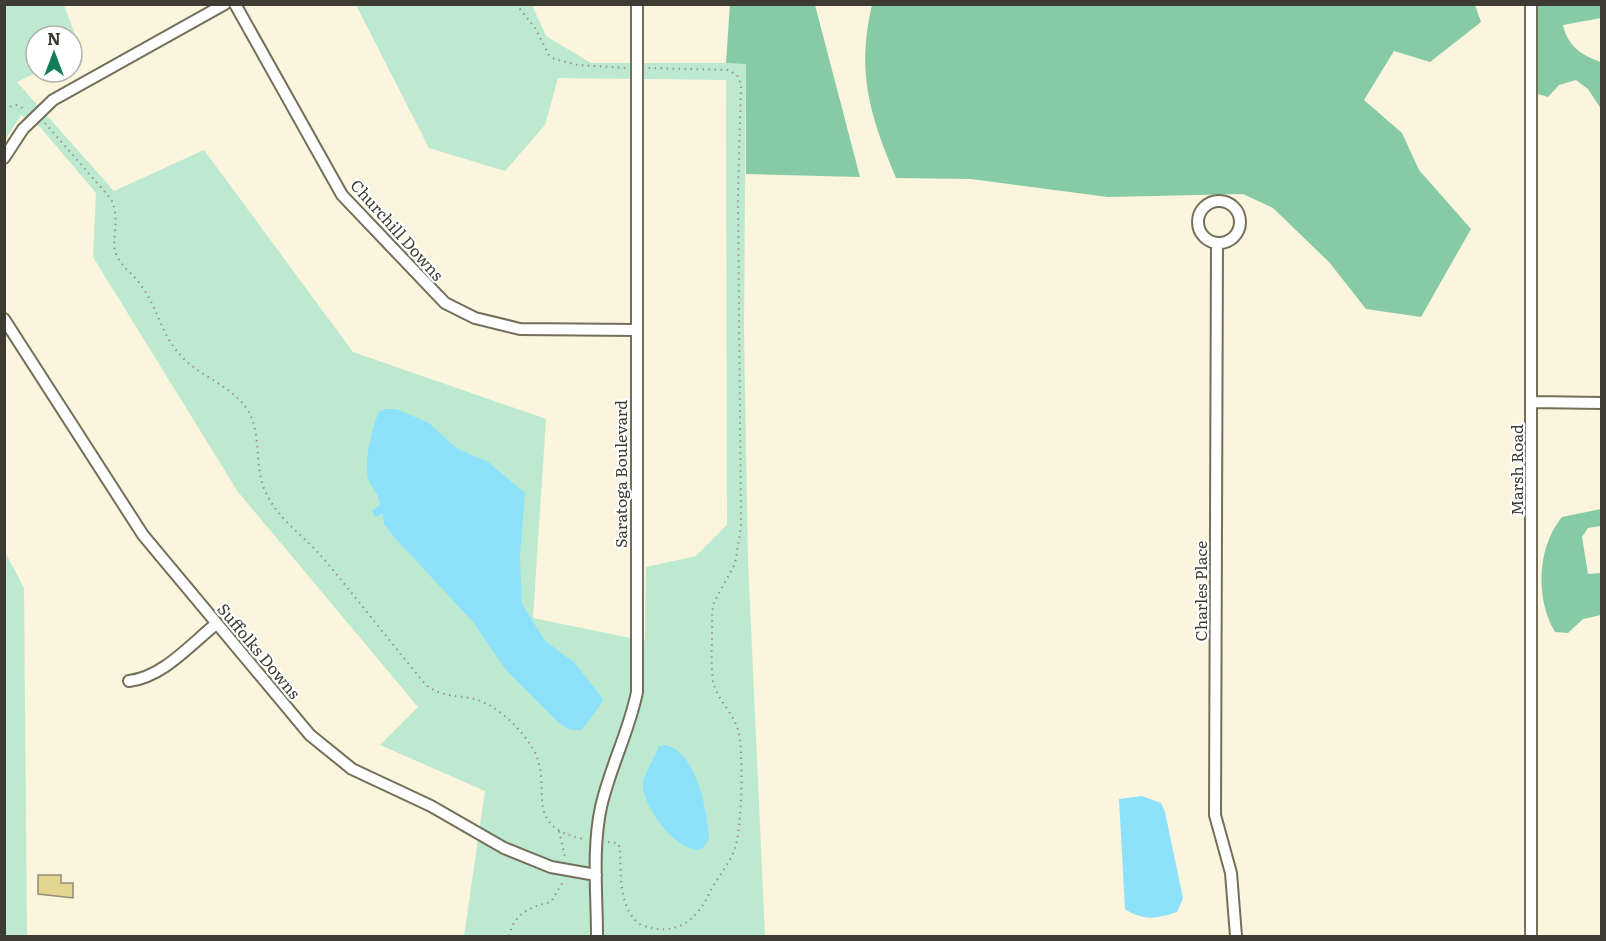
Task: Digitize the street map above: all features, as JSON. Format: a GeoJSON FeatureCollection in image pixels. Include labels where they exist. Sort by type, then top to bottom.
{"type":"FeatureCollection","features":[{"type":"Feature","properties":{"kind":"street"},"geometry":{"type":"LineString","coordinates":[[4,158],[35,115],[77,85],[225,4]]}},
{"type":"Feature","properties":{"kind":"street","name":"Churchill Downs"},"geometry":{"type":"LineString","coordinates":[[235,4],[342,195],[445,303],[475,318],[520,329],[635,330]]}},
{"type":"Feature","properties":{"kind":"street","name":"Saratoga Boulevard"},"geometry":{"type":"LineString","coordinates":[[597,936],[596,842],[608,782],[629,728],[637,692],[635,330],[637,4]]}},
{"type":"Feature","properties":{"kind":"street","name":"Marsh Road"},"geometry":{"type":"LineString","coordinates":[[1531,4],[1531,936]]}},
{"type":"Feature","properties":{"kind":"street"},"geometry":{"type":"LineString","coordinates":[[1218,201],[1231,205],[1236,210],[1240,223],[1236,235],[1230,240],[1217,243],[1204,238],[1198,225],[1198,218],[1205,206],[1218,201]]}},
{"type":"Feature","properties":{"kind":"street","name":"Charles Place"},"geometry":{"type":"LineString","coordinates":[[1217,243],[1215,815],[1231,873],[1236,936]]}},
{"type":"Feature","properties":{"kind":"street","name":"Suffolks Downs"},"geometry":{"type":"LineString","coordinates":[[4,320],[143,535],[310,735],[340,761],[431,806],[530,860],[596,875]]}},
{"type":"Feature","properties":{"kind":"street"},"geometry":{"type":"LineString","coordinates":[[1532,402],[1602,403]]}},
{"type":"Feature","properties":{"kind":"street"},"geometry":{"type":"LineString","coordinates":[[129,681],[146,679],[162,669],[216,624]]}},
{"type":"Feature","properties":{"kind":"path"},"geometry":{"type":"LineString","coordinates":[[516,4],[535,28],[549,55],[555,59],[578,65],[728,70],[737,75],[741,84],[738,196],[741,527],[735,564],[718,594],[712,613],[713,679],[716,692],[735,721],[739,735],[740,814],[736,847],[705,906],[697,916],[684,924],[672,927],[648,927],[635,921],[625,902],[620,847],[617,843],[596,842],[559,831]]}},
{"type":"Feature","properties":{"kind":"path"},"geometry":{"type":"LineString","coordinates":[[4,108],[17,105],[47,125],[111,199],[117,212],[114,250],[117,258],[140,283],[151,300],[163,333],[172,345],[188,363],[240,400],[248,410],[256,437],[260,477],[266,494],[278,511],[322,557],[426,685],[435,692],[483,702],[500,714],[525,738],[535,752],[542,811],[559,831],[567,870],[551,902],[530,907],[521,914],[512,925],[509,936]]}},
{"type":"Feature","properties":{"kind":"green space"},"geometry":{"type":"Polygon","coordinates":[[[730,4],[815,5],[860,177],[746,174],[746,64],[726,63],[730,4]]]}},
{"type":"Feature","properties":{"kind":"green space"},"geometry":{"type":"Polygon","coordinates":[[[5,5],[64,5],[71,24],[24,24],[24,79],[17,82],[114,191],[204,150],[353,352],[546,419],[533,618],[645,641],[646,567],[696,556],[727,525],[726,80],[558,78],[545,125],[505,171],[429,148],[356,5],[532,5],[546,36],[591,63],[746,63],[744,329],[748,561],[765,936],[464,936],[485,791],[380,745],[418,707],[238,492],[93,257],[96,193],[40,127],[21,115],[5,140],[5,5]]]}},
{"type":"Feature","properties":{"kind":"green space"},"geometry":{"type":"Polygon","coordinates":[[[872,5],[1475,5],[1481,22],[1430,62],[1394,51],[1364,100],[1402,133],[1419,170],[1471,229],[1421,317],[1366,309],[1329,262],[1273,208],[1243,194],[1108,197],[971,179],[896,178],[879,134],[868,93],[865,52],[872,5]]]}},
{"type":"Feature","properties":{"kind":"green space"},"geometry":{"type":"Polygon","coordinates":[[[1537,5],[1601,5],[1601,18],[1563,25],[1576,49],[1601,62],[1601,109],[1588,89],[1576,80],[1559,85],[1548,97],[1538,94],[1534,76],[1537,5]]]}},
{"type":"Feature","properties":{"kind":"green space"},"geometry":{"type":"Polygon","coordinates":[[[1601,509],[1601,526],[1588,528],[1582,537],[1588,574],[1601,573],[1601,615],[1583,619],[1568,633],[1555,632],[1544,604],[1542,589],[1542,573],[1548,543],[1562,517],[1601,509]]]}},
{"type":"Feature","properties":{"kind":"green space"},"geometry":{"type":"Polygon","coordinates":[[[5,552],[24,588],[27,936],[5,936],[5,552]]]}},
{"type":"Feature","properties":{"kind":"water"},"geometry":{"type":"Polygon","coordinates":[[[384,409],[396,409],[429,423],[456,448],[488,462],[525,493],[520,556],[522,604],[545,641],[575,663],[603,699],[581,730],[572,730],[561,725],[506,670],[473,622],[394,537],[384,524],[383,514],[375,517],[372,511],[380,505],[379,498],[368,478],[369,445],[379,412],[384,409]]]}},
{"type":"Feature","properties":{"kind":"water"},"geometry":{"type":"Polygon","coordinates":[[[665,745],[676,749],[685,758],[698,784],[706,814],[709,839],[702,849],[693,849],[683,845],[673,837],[655,816],[645,794],[643,785],[647,771],[659,746],[665,745]]]}},
{"type":"Feature","properties":{"kind":"water"},"geometry":{"type":"Polygon","coordinates":[[[1142,796],[1161,803],[1165,812],[1183,898],[1177,912],[1157,917],[1138,916],[1125,909],[1119,799],[1142,796]]]}},
{"type":"Feature","properties":{"kind":"building"},"geometry":{"type":"Polygon","coordinates":[[[38,875],[61,875],[61,883],[73,883],[73,898],[38,894],[38,875]]]}}]}
